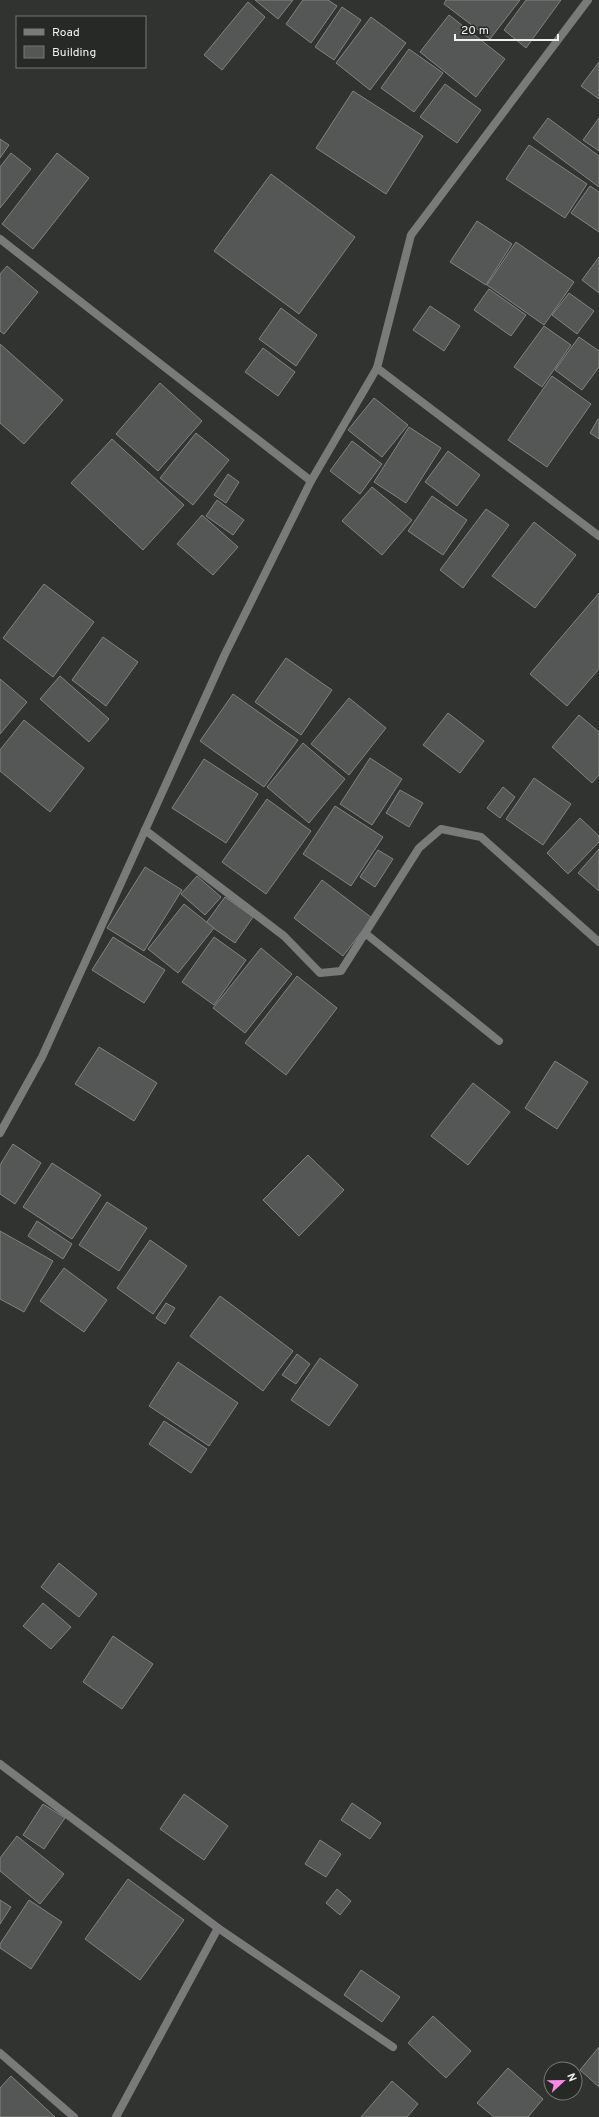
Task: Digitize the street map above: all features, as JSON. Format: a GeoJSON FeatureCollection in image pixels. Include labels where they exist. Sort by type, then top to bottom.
{"type":"FeatureCollection","features":[{"type":"Feature","properties":{"kind":"street"},"geometry":{"type":"LineString","coordinates":[[0,1133],[42,1057],[225,654],[311,481],[376,368],[411,235],[588,0]]}},
{"type":"Feature","properties":{"kind":"street"},"geometry":{"type":"LineString","coordinates":[[0,239],[311,481]]}},
{"type":"Feature","properties":{"kind":"street"},"geometry":{"type":"LineString","coordinates":[[376,368],[599,536]]}},
{"type":"Feature","properties":{"kind":"street"},"geometry":{"type":"LineString","coordinates":[[145,830],[284,936],[320,973],[340,971],[418,848],[441,829],[481,836],[599,942]]}},
{"type":"Feature","properties":{"kind":"street"},"geometry":{"type":"LineString","coordinates":[[365,933],[499,1041]]}},
{"type":"Feature","properties":{"kind":"street"},"geometry":{"type":"LineString","coordinates":[[0,1764],[218,1928],[393,2047]]}},
{"type":"Feature","properties":{"kind":"street"},"geometry":{"type":"LineString","coordinates":[[116,2117],[218,1928]]}},
{"type":"Feature","properties":{"kind":"street"},"geometry":{"type":"LineString","coordinates":[[0,2053],[74,2117]]}},
{"type":"Feature","properties":{"kind":"building"},"geometry":{"type":"Polygon","coordinates":[[[255,0],[293,0],[278,19],[255,0]]]}},
{"type":"Feature","properties":{"kind":"building"},"geometry":{"type":"Polygon","coordinates":[[[303,0],[328,0],[337,6],[311,43],[286,24],[303,0]]]}},
{"type":"Feature","properties":{"kind":"building"},"geometry":{"type":"Polygon","coordinates":[[[446,0],[520,0],[490,39],[444,4],[446,0]]]}},
{"type":"Feature","properties":{"kind":"building"},"geometry":{"type":"Polygon","coordinates":[[[526,0],[561,0],[526,48],[504,30],[526,0]]]}},
{"type":"Feature","properties":{"kind":"building"},"geometry":{"type":"Polygon","coordinates":[[[248,2],[265,17],[222,70],[204,55],[248,2]]]}},
{"type":"Feature","properties":{"kind":"building"},"geometry":{"type":"Polygon","coordinates":[[[342,7],[361,20],[334,60],[315,47],[342,7]]]}},
{"type":"Feature","properties":{"kind":"building"},"geometry":{"type":"Polygon","coordinates":[[[449,15],[505,59],[476,97],[420,52],[449,15]]]}},
{"type":"Feature","properties":{"kind":"building"},"geometry":{"type":"Polygon","coordinates":[[[371,17],[406,43],[370,90],[336,63],[371,17]]]}},
{"type":"Feature","properties":{"kind":"building"},"geometry":{"type":"Polygon","coordinates":[[[409,49],[443,73],[414,112],[381,88],[409,49]]]}},
{"type":"Feature","properties":{"kind":"building"},"geometry":{"type":"Polygon","coordinates":[[[599,62],[599,99],[581,86],[599,62]]]}},
{"type":"Feature","properties":{"kind":"building"},"geometry":{"type":"Polygon","coordinates":[[[445,84],[481,110],[457,143],[420,117],[445,84]]]}},
{"type":"Feature","properties":{"kind":"building"},"geometry":{"type":"Polygon","coordinates":[[[353,91],[423,136],[386,194],[316,148],[353,91]]]}},
{"type":"Feature","properties":{"kind":"building"},"geometry":{"type":"Polygon","coordinates":[[[548,118],[599,156],[599,187],[533,138],[548,118]]]}},
{"type":"Feature","properties":{"kind":"building"},"geometry":{"type":"Polygon","coordinates":[[[599,118],[599,151],[583,140],[599,118]]]}},
{"type":"Feature","properties":{"kind":"building"},"geometry":{"type":"Polygon","coordinates":[[[0,139],[9,145],[0,158],[0,139]]]}},
{"type":"Feature","properties":{"kind":"building"},"geometry":{"type":"Polygon","coordinates":[[[529,145],[587,184],[565,218],[506,179],[529,145]]]}},
{"type":"Feature","properties":{"kind":"building"},"geometry":{"type":"Polygon","coordinates":[[[11,153],[31,169],[0,208],[0,167],[11,153]]]}},
{"type":"Feature","properties":{"kind":"building"},"geometry":{"type":"Polygon","coordinates":[[[57,153],[89,178],[33,249],[2,224],[57,153]]]}},
{"type":"Feature","properties":{"kind":"building"},"geometry":{"type":"Polygon","coordinates":[[[271,174],[355,237],[299,314],[214,251],[271,174]]]}},
{"type":"Feature","properties":{"kind":"building"},"geometry":{"type":"Polygon","coordinates":[[[590,186],[599,192],[599,232],[571,213],[590,186]]]}},
{"type":"Feature","properties":{"kind":"building"},"geometry":{"type":"Polygon","coordinates":[[[477,221],[512,244],[486,285],[450,262],[477,221]]]}},
{"type":"Feature","properties":{"kind":"building"},"geometry":{"type":"Polygon","coordinates":[[[516,242],[574,282],[544,325],[487,285],[516,242]]]}},
{"type":"Feature","properties":{"kind":"building"},"geometry":{"type":"Polygon","coordinates":[[[599,257],[599,293],[582,280],[599,257]]]}},
{"type":"Feature","properties":{"kind":"building"},"geometry":{"type":"Polygon","coordinates":[[[7,266],[38,292],[4,334],[0,331],[0,274],[7,266]]]}},
{"type":"Feature","properties":{"kind":"building"},"geometry":{"type":"Polygon","coordinates":[[[489,289],[526,315],[511,336],[474,310],[489,289]]]}},
{"type":"Feature","properties":{"kind":"building"},"geometry":{"type":"Polygon","coordinates":[[[569,293],[594,311],[577,334],[552,315],[569,293]]]}},
{"type":"Feature","properties":{"kind":"building"},"geometry":{"type":"Polygon","coordinates":[[[430,306],[460,326],[444,351],[413,330],[430,306]]]}},
{"type":"Feature","properties":{"kind":"building"},"geometry":{"type":"Polygon","coordinates":[[[281,308],[317,335],[296,366],[259,339],[281,308]]]}},
{"type":"Feature","properties":{"kind":"building"},"geometry":{"type":"Polygon","coordinates":[[[544,326],[571,345],[542,387],[514,367],[544,326]]]}},
{"type":"Feature","properties":{"kind":"building"},"geometry":{"type":"Polygon","coordinates":[[[579,337],[599,351],[599,367],[582,390],[555,370],[579,337]]]}},
{"type":"Feature","properties":{"kind":"building"},"geometry":{"type":"Polygon","coordinates":[[[0,344],[63,400],[24,444],[0,423],[0,344]]]}},
{"type":"Feature","properties":{"kind":"building"},"geometry":{"type":"Polygon","coordinates":[[[263,348],[295,372],[278,396],[245,372],[263,348]]]}},
{"type":"Feature","properties":{"kind":"building"},"geometry":{"type":"Polygon","coordinates":[[[552,376],[591,404],[547,467],[508,440],[552,376]]]}},
{"type":"Feature","properties":{"kind":"building"},"geometry":{"type":"Polygon","coordinates":[[[160,383],[202,421],[158,471],[116,434],[160,383]]]}},
{"type":"Feature","properties":{"kind":"building"},"geometry":{"type":"Polygon","coordinates":[[[374,398],[408,425],[382,457],[348,430],[374,398]]]}},
{"type":"Feature","properties":{"kind":"building"},"geometry":{"type":"Polygon","coordinates":[[[599,419],[599,439],[590,433],[599,419]]]}},
{"type":"Feature","properties":{"kind":"building"},"geometry":{"type":"Polygon","coordinates":[[[409,427],[441,448],[406,503],[374,482],[409,427]]]}},
{"type":"Feature","properties":{"kind":"building"},"geometry":{"type":"Polygon","coordinates":[[[196,433],[229,460],[193,505],[160,478],[196,433]]]}},
{"type":"Feature","properties":{"kind":"building"},"geometry":{"type":"Polygon","coordinates":[[[112,439],[184,505],[143,550],[71,483],[112,439]]]}},
{"type":"Feature","properties":{"kind":"building"},"geometry":{"type":"Polygon","coordinates":[[[352,441],[382,464],[360,494],[330,471],[352,441]]]}},
{"type":"Feature","properties":{"kind":"building"},"geometry":{"type":"Polygon","coordinates":[[[448,451],[480,475],[457,506],[425,482],[448,451]]]}},
{"type":"Feature","properties":{"kind":"building"},"geometry":{"type":"Polygon","coordinates":[[[228,474],[239,482],[226,503],[214,495],[228,474]]]}},
{"type":"Feature","properties":{"kind":"building"},"geometry":{"type":"Polygon","coordinates":[[[372,487],[412,520],[382,555],[342,521],[372,487]]]}},
{"type":"Feature","properties":{"kind":"building"},"geometry":{"type":"Polygon","coordinates":[[[432,496],[467,520],[443,555],[408,531],[432,496]]]}},
{"type":"Feature","properties":{"kind":"building"},"geometry":{"type":"Polygon","coordinates":[[[217,500],[244,520],[233,535],[206,516],[217,500]]]}},
{"type":"Feature","properties":{"kind":"building"},"geometry":{"type":"Polygon","coordinates":[[[486,509],[509,525],[463,588],[440,570],[486,509]]]}},
{"type":"Feature","properties":{"kind":"building"},"geometry":{"type":"Polygon","coordinates":[[[202,515],[238,547],[213,575],[177,544],[202,515]]]}},
{"type":"Feature","properties":{"kind":"building"},"geometry":{"type":"Polygon","coordinates":[[[534,522],[576,555],[535,608],[492,576],[534,522]]]}},
{"type":"Feature","properties":{"kind":"building"},"geometry":{"type":"Polygon","coordinates":[[[44,584],[94,622],[53,677],[3,638],[44,584]]]}},
{"type":"Feature","properties":{"kind":"building"},"geometry":{"type":"Polygon","coordinates":[[[599,593],[599,669],[567,706],[530,674],[599,593]]]}},
{"type":"Feature","properties":{"kind":"building"},"geometry":{"type":"Polygon","coordinates":[[[103,637],[138,662],[106,706],[72,680],[103,637]]]}},
{"type":"Feature","properties":{"kind":"building"},"geometry":{"type":"Polygon","coordinates":[[[286,658],[332,690],[301,735],[255,702],[286,658]]]}},
{"type":"Feature","properties":{"kind":"building"},"geometry":{"type":"Polygon","coordinates":[[[60,676],[109,719],[89,742],[40,699],[60,676]]]}},
{"type":"Feature","properties":{"kind":"building"},"geometry":{"type":"Polygon","coordinates":[[[0,679],[27,702],[0,734],[0,679]]]}},
{"type":"Feature","properties":{"kind":"building"},"geometry":{"type":"Polygon","coordinates":[[[233,694],[298,740],[264,787],[200,741],[233,694]]]}},
{"type":"Feature","properties":{"kind":"building"},"geometry":{"type":"Polygon","coordinates":[[[349,698],[386,728],[349,775],[311,744],[349,698]]]}},
{"type":"Feature","properties":{"kind":"building"},"geometry":{"type":"Polygon","coordinates":[[[448,713],[484,741],[460,773],[423,745],[448,713]]]}},
{"type":"Feature","properties":{"kind":"building"},"geometry":{"type":"Polygon","coordinates":[[[579,715],[599,732],[599,775],[592,783],[552,747],[579,715]]]}},
{"type":"Feature","properties":{"kind":"building"},"geometry":{"type":"Polygon","coordinates":[[[24,720],[84,768],[50,812],[0,771],[0,750],[24,720]]]}},
{"type":"Feature","properties":{"kind":"building"},"geometry":{"type":"Polygon","coordinates":[[[303,743],[345,779],[309,823],[267,787],[303,743]]]}},
{"type":"Feature","properties":{"kind":"building"},"geometry":{"type":"Polygon","coordinates":[[[370,758],[402,779],[372,825],[340,804],[370,758]]]}},
{"type":"Feature","properties":{"kind":"building"},"geometry":{"type":"Polygon","coordinates":[[[204,759],[258,794],[226,843],[172,808],[204,759]]]}},
{"type":"Feature","properties":{"kind":"building"},"geometry":{"type":"Polygon","coordinates":[[[534,778],[571,804],[543,845],[506,819],[534,778]]]}},
{"type":"Feature","properties":{"kind":"building"},"geometry":{"type":"Polygon","coordinates":[[[503,787],[515,797],[500,818],[487,808],[503,787]]]}},
{"type":"Feature","properties":{"kind":"building"},"geometry":{"type":"Polygon","coordinates":[[[400,790],[423,803],[409,827],[386,813],[400,790]]]}},
{"type":"Feature","properties":{"kind":"building"},"geometry":{"type":"Polygon","coordinates":[[[267,799],[311,831],[266,894],[222,862],[267,799]]]}},
{"type":"Feature","properties":{"kind":"building"},"geometry":{"type":"Polygon","coordinates":[[[335,806],[383,837],[351,886],[303,854],[335,806]]]}},
{"type":"Feature","properties":{"kind":"building"},"geometry":{"type":"Polygon","coordinates":[[[580,818],[599,836],[599,842],[568,874],[547,853],[580,818]]]}},
{"type":"Feature","properties":{"kind":"building"},"geometry":{"type":"Polygon","coordinates":[[[599,849],[599,891],[578,873],[599,849]]]}},
{"type":"Feature","properties":{"kind":"building"},"geometry":{"type":"Polygon","coordinates":[[[378,850],[393,859],[375,887],[360,877],[378,850]]]}},
{"type":"Feature","properties":{"kind":"building"},"geometry":{"type":"Polygon","coordinates":[[[145,867],[182,890],[144,951],[107,928],[145,867]]]}},
{"type":"Feature","properties":{"kind":"building"},"geometry":{"type":"Polygon","coordinates":[[[197,876],[221,897],[205,915],[181,894],[197,876]]]}},
{"type":"Feature","properties":{"kind":"building"},"geometry":{"type":"Polygon","coordinates":[[[322,880],[372,918],[343,956],[294,918],[322,880]]]}},
{"type":"Feature","properties":{"kind":"building"},"geometry":{"type":"Polygon","coordinates":[[[225,897],[253,917],[235,943],[206,923],[225,897]]]}},
{"type":"Feature","properties":{"kind":"building"},"geometry":{"type":"Polygon","coordinates":[[[184,904],[214,928],[178,973],[148,949],[184,904]]]}},
{"type":"Feature","properties":{"kind":"building"},"geometry":{"type":"Polygon","coordinates":[[[113,937],[165,970],[144,1003],[92,970],[113,937]]]}},
{"type":"Feature","properties":{"kind":"building"},"geometry":{"type":"Polygon","coordinates":[[[214,937],[246,960],[214,1005],[182,982],[214,937]]]}},
{"type":"Feature","properties":{"kind":"building"},"geometry":{"type":"Polygon","coordinates":[[[261,948],[292,974],[245,1033],[213,1008],[261,948]]]}},
{"type":"Feature","properties":{"kind":"building"},"geometry":{"type":"Polygon","coordinates":[[[297,976],[337,1008],[286,1075],[245,1043],[297,976]]]}},
{"type":"Feature","properties":{"kind":"building"},"geometry":{"type":"Polygon","coordinates":[[[99,1047],[157,1083],[134,1121],[75,1084],[99,1047]]]}},
{"type":"Feature","properties":{"kind":"building"},"geometry":{"type":"Polygon","coordinates":[[[555,1061],[588,1082],[557,1129],[525,1108],[555,1061]]]}},
{"type":"Feature","properties":{"kind":"building"},"geometry":{"type":"Polygon","coordinates":[[[473,1083],[510,1112],[468,1165],[431,1136],[473,1083]]]}},
{"type":"Feature","properties":{"kind":"building"},"geometry":{"type":"Polygon","coordinates":[[[13,1144],[41,1163],[15,1204],[0,1194],[0,1165],[13,1144]]]}},
{"type":"Feature","properties":{"kind":"building"},"geometry":{"type":"Polygon","coordinates":[[[308,1155],[344,1190],[299,1236],[263,1200],[308,1155]]]}},
{"type":"Feature","properties":{"kind":"building"},"geometry":{"type":"Polygon","coordinates":[[[52,1163],[101,1195],[72,1239],[23,1207],[52,1163]]]}},
{"type":"Feature","properties":{"kind":"building"},"geometry":{"type":"Polygon","coordinates":[[[107,1202],[147,1228],[119,1271],[79,1245],[107,1202]]]}},
{"type":"Feature","properties":{"kind":"building"},"geometry":{"type":"Polygon","coordinates":[[[37,1221],[72,1244],[63,1259],[28,1236],[37,1221]]]}},
{"type":"Feature","properties":{"kind":"building"},"geometry":{"type":"Polygon","coordinates":[[[0,1231],[53,1261],[24,1312],[0,1299],[0,1231]]]}},
{"type":"Feature","properties":{"kind":"building"},"geometry":{"type":"Polygon","coordinates":[[[150,1240],[187,1266],[153,1314],[117,1288],[150,1240]]]}},
{"type":"Feature","properties":{"kind":"building"},"geometry":{"type":"Polygon","coordinates":[[[64,1268],[107,1300],[84,1332],[40,1301],[64,1268]]]}},
{"type":"Feature","properties":{"kind":"building"},"geometry":{"type":"Polygon","coordinates":[[[220,1296],[293,1351],[263,1391],[190,1336],[220,1296]]]}},
{"type":"Feature","properties":{"kind":"building"},"geometry":{"type":"Polygon","coordinates":[[[166,1303],[175,1308],[165,1324],[156,1318],[166,1303]]]}},
{"type":"Feature","properties":{"kind":"building"},"geometry":{"type":"Polygon","coordinates":[[[297,1354],[310,1364],[296,1384],[282,1375],[297,1354]]]}},
{"type":"Feature","properties":{"kind":"building"},"geometry":{"type":"Polygon","coordinates":[[[320,1358],[358,1385],[329,1426],[291,1400],[320,1358]]]}},
{"type":"Feature","properties":{"kind":"building"},"geometry":{"type":"Polygon","coordinates":[[[178,1362],[238,1403],[209,1446],[149,1406],[178,1362]]]}},
{"type":"Feature","properties":{"kind":"building"},"geometry":{"type":"Polygon","coordinates":[[[164,1421],[207,1449],[191,1473],[149,1444],[164,1421]]]}},
{"type":"Feature","properties":{"kind":"building"},"geometry":{"type":"Polygon","coordinates":[[[59,1563],[97,1594],[79,1617],[41,1587],[59,1563]]]}},
{"type":"Feature","properties":{"kind":"building"},"geometry":{"type":"Polygon","coordinates":[[[43,1603],[71,1627],[51,1649],[23,1626],[43,1603]]]}},
{"type":"Feature","properties":{"kind":"building"},"geometry":{"type":"Polygon","coordinates":[[[113,1636],[153,1664],[122,1709],[83,1682],[113,1636]]]}},
{"type":"Feature","properties":{"kind":"building"},"geometry":{"type":"Polygon","coordinates":[[[184,1794],[228,1826],[204,1860],[160,1829],[184,1794]]]}},
{"type":"Feature","properties":{"kind":"building"},"geometry":{"type":"Polygon","coordinates":[[[352,1803],[381,1823],[370,1839],[341,1820],[352,1803]]]}},
{"type":"Feature","properties":{"kind":"building"},"geometry":{"type":"Polygon","coordinates":[[[43,1804],[65,1818],[44,1849],[23,1835],[43,1804]]]}},
{"type":"Feature","properties":{"kind":"building"},"geometry":{"type":"Polygon","coordinates":[[[17,1836],[64,1874],[40,1904],[0,1871],[0,1858],[17,1836]]]}},
{"type":"Feature","properties":{"kind":"building"},"geometry":{"type":"Polygon","coordinates":[[[320,1840],[341,1854],[326,1877],[305,1864],[320,1840]]]}},
{"type":"Feature","properties":{"kind":"building"},"geometry":{"type":"Polygon","coordinates":[[[128,1879],[184,1920],[140,1980],[85,1939],[128,1879]]]}},
{"type":"Feature","properties":{"kind":"building"},"geometry":{"type":"Polygon","coordinates":[[[337,1889],[351,1901],[340,1915],[326,1903],[337,1889]]]}},
{"type":"Feature","properties":{"kind":"building"},"geometry":{"type":"Polygon","coordinates":[[[0,1900],[11,1907],[0,1924],[0,1900]]]}},
{"type":"Feature","properties":{"kind":"building"},"geometry":{"type":"Polygon","coordinates":[[[29,1900],[62,1922],[31,1969],[0,1948],[0,1944],[29,1900]]]}},
{"type":"Feature","properties":{"kind":"building"},"geometry":{"type":"Polygon","coordinates":[[[361,1970],[400,1997],[382,2022],[344,1995],[361,1970]]]}},
{"type":"Feature","properties":{"kind":"building"},"geometry":{"type":"Polygon","coordinates":[[[433,2016],[471,2051],[446,2078],[408,2043],[433,2016]]]}},
{"type":"Feature","properties":{"kind":"building"},"geometry":{"type":"Polygon","coordinates":[[[599,2047],[599,2087],[583,2073],[583,2066],[599,2047]]]}},
{"type":"Feature","properties":{"kind":"building"},"geometry":{"type":"Polygon","coordinates":[[[508,2068],[543,2099],[528,2117],[494,2117],[477,2103],[508,2068]]]}},
{"type":"Feature","properties":{"kind":"building"},"geometry":{"type":"Polygon","coordinates":[[[11,2076],[55,2117],[0,2117],[0,2088],[11,2076]]]}},
{"type":"Feature","properties":{"kind":"building"},"geometry":{"type":"Polygon","coordinates":[[[392,2081],[418,2104],[407,2117],[361,2117],[392,2081]]]}}]}
